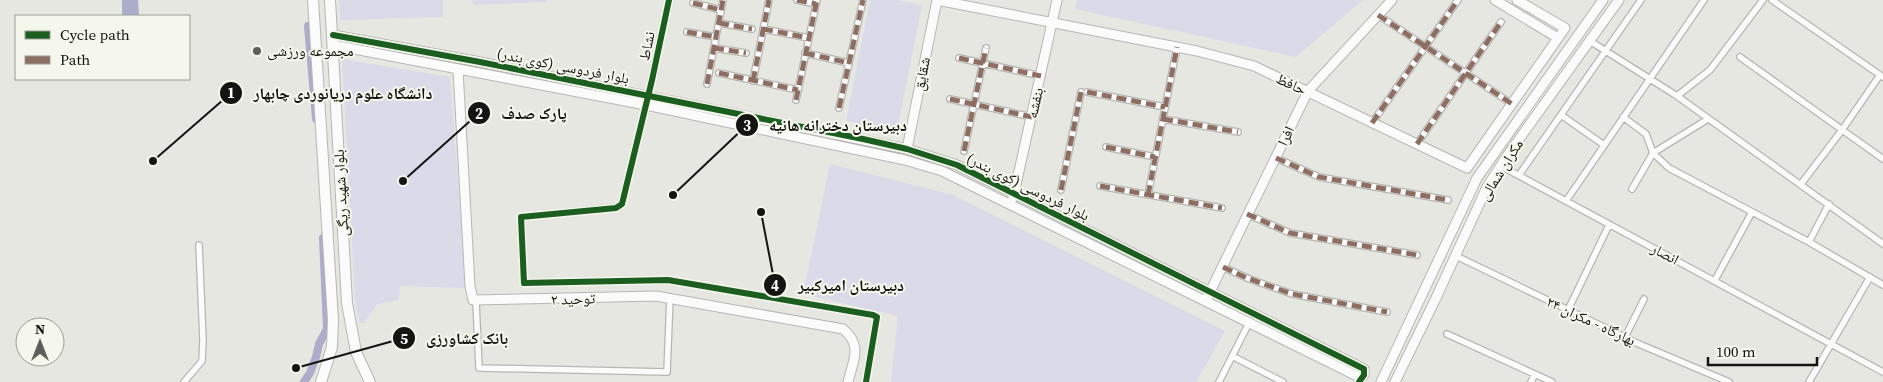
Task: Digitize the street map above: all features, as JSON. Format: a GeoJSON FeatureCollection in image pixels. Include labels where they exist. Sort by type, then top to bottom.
{"type":"FeatureCollection","features":[{"type":"Feature","properties":{"kind":"highway","name":"بلوار شهید ریگی"},"geometry":{"type":"LineString","coordinates":[[313,0],[332,320],[332,347],[320,382]]}},
{"type":"Feature","properties":{"kind":"highway","name":"بلوار شهید ریگی"},"geometry":{"type":"LineString","coordinates":[[330,0],[336,42],[347,304],[356,352],[370,382]]}},
{"type":"Feature","properties":{"kind":"street","name":"نشاط"},"geometry":{"type":"LineString","coordinates":[[669,0],[622,204],[521,217],[524,283],[668,280],[873,314],[876,317],[866,382]]}},
{"type":"Feature","properties":{"kind":"street"},"geometry":{"type":"LineString","coordinates":[[707,84],[724,0]]}},
{"type":"Feature","properties":{"kind":"street"},"geometry":{"type":"LineString","coordinates":[[753,81],[769,0]]}},
{"type":"Feature","properties":{"kind":"street"},"geometry":{"type":"LineString","coordinates":[[796,100],[816,2],[797,0]]}},
{"type":"Feature","properties":{"kind":"street"},"geometry":{"type":"LineString","coordinates":[[838,108],[863,0]]}},
{"type":"Feature","properties":{"kind":"street","name":"حافظ"},"geometry":{"type":"LineString","coordinates":[[937,0],[1228,58],[1254,66],[1467,168],[1565,28],[1517,0]]}},
{"type":"Feature","properties":{"kind":"street","name":"شقایق"},"geometry":{"type":"LineString","coordinates":[[907,149],[937,0]]}},
{"type":"Feature","properties":{"kind":"street","name":"بنفشه"},"geometry":{"type":"LineString","coordinates":[[1011,206],[1057,0]]}},
{"type":"Feature","properties":{"kind":"street","name":"افرا"},"geometry":{"type":"LineString","coordinates":[[1205,301],[1308,91],[1392,0]]}},
{"type":"Feature","properties":{"kind":"street"},"geometry":{"type":"LineString","coordinates":[[1372,123],[1458,0]]}},
{"type":"Feature","properties":{"kind":"street"},"geometry":{"type":"LineString","coordinates":[[1495,0],[1558,38]]}},
{"type":"Feature","properties":{"kind":"street","name":"مکران شمالی"},"geometry":{"type":"LineString","coordinates":[[1381,382],[1477,178],[1603,0]]}},
{"type":"Feature","properties":{"kind":"street","name":"مکران شمالی"},"geometry":{"type":"LineString","coordinates":[[1395,382],[1487,187],[1619,0]]}},
{"type":"Feature","properties":{"kind":"street"},"geometry":{"type":"LineString","coordinates":[[1519,175],[1641,0]]}},
{"type":"Feature","properties":{"kind":"street"},"geometry":{"type":"LineString","coordinates":[[1566,200],[1704,0]]}},
{"type":"Feature","properties":{"kind":"street"},"geometry":{"type":"LineString","coordinates":[[1677,96],[1710,70],[1763,0]]}},
{"type":"Feature","properties":{"kind":"street"},"geometry":{"type":"LineString","coordinates":[[1772,0],[1881,76],[1801,184]]}},
{"type":"Feature","properties":{"kind":"street"},"geometry":{"type":"LineString","coordinates":[[693,4],[722,10]]}},
{"type":"Feature","properties":{"kind":"street"},"geometry":{"type":"LineString","coordinates":[[1378,15],[1512,104]]}},
{"type":"Feature","properties":{"kind":"street"},"geometry":{"type":"LineString","coordinates":[[1417,144],[1502,22]]}},
{"type":"Feature","properties":{"kind":"street"},"geometry":{"type":"LineString","coordinates":[[719,23],[752,28]]}},
{"type":"Feature","properties":{"kind":"street"},"geometry":{"type":"LineString","coordinates":[[763,29],[809,38]]}},
{"type":"Feature","properties":{"kind":"street"},"geometry":{"type":"LineString","coordinates":[[687,32],[716,37]]}},
{"type":"Feature","properties":{"kind":"street","name":"بلوار فردوسی (کوی بندر)"},"geometry":{"type":"LineString","coordinates":[[336,42],[346,37],[438,54],[647,100],[773,132],[905,160],[942,171],[1249,323],[1361,376]]}},
{"type":"Feature","properties":{"kind":"street"},"geometry":{"type":"LineString","coordinates":[[1590,40],[1677,96],[1883,244]]}},
{"type":"Feature","properties":{"kind":"street","name":"بلوار فردوسی (کوی بندر)"},"geometry":{"type":"LineString","coordinates":[[336,42],[458,70],[775,121],[907,149],[957,166],[1014,194],[1210,292],[1361,376]]}},
{"type":"Feature","properties":{"kind":"street"},"geometry":{"type":"LineString","coordinates":[[714,48],[746,54]]}},
{"type":"Feature","properties":{"kind":"street"},"geometry":{"type":"LineString","coordinates":[[964,151],[986,48]]}},
{"type":"Feature","properties":{"kind":"street"},"geometry":{"type":"LineString","coordinates":[[1148,194],[1177,48]]}},
{"type":"Feature","properties":{"kind":"street"},"geometry":{"type":"LineString","coordinates":[[435,65],[438,54]]}},
{"type":"Feature","properties":{"kind":"street"},"geometry":{"type":"LineString","coordinates":[[806,54],[849,63]]}},
{"type":"Feature","properties":{"kind":"street"},"geometry":{"type":"LineString","coordinates":[[1740,57],[1883,159]]}},
{"type":"Feature","properties":{"kind":"street"},"geometry":{"type":"LineString","coordinates":[[959,58],[1041,76]]}},
{"type":"Feature","properties":{"kind":"street"},"geometry":{"type":"LineString","coordinates":[[458,70],[470,286],[473,300],[476,302],[479,368],[667,372],[670,297]]}},
{"type":"Feature","properties":{"kind":"street"},"geometry":{"type":"LineString","coordinates":[[719,73],[798,90]]}},
{"type":"Feature","properties":{"kind":"street"},"geometry":{"type":"LineString","coordinates":[[1061,190],[1084,92],[1165,107]]}},
{"type":"Feature","properties":{"kind":"street"},"geometry":{"type":"LineString","coordinates":[[950,99],[1032,117]]}},
{"type":"Feature","properties":{"kind":"street"},"geometry":{"type":"LineString","coordinates":[[1561,115],[1604,145]]}},
{"type":"Feature","properties":{"kind":"street"},"geometry":{"type":"LineString","coordinates":[[1623,117],[1646,134],[1653,153],[1669,168],[1809,242],[1883,285]]}},
{"type":"Feature","properties":{"kind":"street"},"geometry":{"type":"LineString","coordinates":[[1163,119],[1238,132]]}},
{"type":"Feature","properties":{"kind":"street"},"geometry":{"type":"LineString","coordinates":[[1632,189],[1653,153],[1708,119]]}},
{"type":"Feature","properties":{"kind":"street"},"geometry":{"type":"LineString","coordinates":[[773,132],[775,121]]}},
{"type":"Feature","properties":{"kind":"street"},"geometry":{"type":"LineString","coordinates":[[1106,147],[1155,157]]}},
{"type":"Feature","properties":{"kind":"street"},"geometry":{"type":"LineString","coordinates":[[905,160],[907,149]]}},
{"type":"Feature","properties":{"kind":"street"},"geometry":{"type":"LineString","coordinates":[[1276,158],[1319,178],[1448,200]]}},
{"type":"Feature","properties":{"kind":"street","name":"انصار"},"geometry":{"type":"LineString","coordinates":[[1501,166],[1883,372]]}},
{"type":"Feature","properties":{"kind":"street"},"geometry":{"type":"LineString","coordinates":[[1100,186],[1222,208]]}},
{"type":"Feature","properties":{"kind":"street"},"geometry":{"type":"LineString","coordinates":[[1809,242],[1829,204]]}},
{"type":"Feature","properties":{"kind":"street"},"geometry":{"type":"LineString","coordinates":[[1715,280],[1752,212]]}},
{"type":"Feature","properties":{"kind":"street"},"geometry":{"type":"LineString","coordinates":[[1247,214],[1290,233],[1417,255]]}},
{"type":"Feature","properties":{"kind":"street"},"geometry":{"type":"LineString","coordinates":[[1568,310],[1609,224]]}},
{"type":"Feature","properties":{"kind":"street"},"geometry":{"type":"LineString","coordinates":[[184,382],[202,361],[203,340],[199,245]]}},
{"type":"Feature","properties":{"kind":"street","name":"بهارگاه - مکران ۲۴"},"geometry":{"type":"LineString","coordinates":[[1456,256],[1625,337],[1729,382]]}},
{"type":"Feature","properties":{"kind":"street"},"geometry":{"type":"LineString","coordinates":[[1223,266],[1247,278],[1292,294],[1387,312]]}},
{"type":"Feature","properties":{"kind":"street"},"geometry":{"type":"LineString","coordinates":[[1809,382],[1830,342],[1870,277]]}},
{"type":"Feature","properties":{"kind":"street","name":"توحید ۲"},"geometry":{"type":"LineString","coordinates":[[476,302],[670,297],[844,329],[852,336],[856,344],[848,382]]}},
{"type":"Feature","properties":{"kind":"street"},"geometry":{"type":"LineString","coordinates":[[1625,337],[1644,299]]}},
{"type":"Feature","properties":{"kind":"street"},"geometry":{"type":"LineString","coordinates":[[1219,382],[1249,323]]}},
{"type":"Feature","properties":{"kind":"street"},"geometry":{"type":"LineString","coordinates":[[1447,334],[1552,382]]}},
{"type":"Feature","properties":{"kind":"street"},"geometry":{"type":"LineString","coordinates":[[1232,356],[1283,382]]}},
{"type":"Feature","properties":{"kind":"street"},"geometry":{"type":"LineString","coordinates":[[1531,382],[1535,374]]}},
{"type":"Feature","properties":{"kind":"shaded area"},"geometry":{"type":"Polygon","coordinates":[[[339,0],[443,0],[443,17],[340,20],[339,0]]]}},
{"type":"Feature","properties":{"kind":"shaded area"},"geometry":{"type":"Polygon","coordinates":[[[472,0],[547,0],[547,2],[473,5],[472,0]]]}},
{"type":"Feature","properties":{"kind":"shaded area"},"geometry":{"type":"Polygon","coordinates":[[[870,0],[896,0],[922,5],[897,131],[846,121],[870,0]]]}},
{"type":"Feature","properties":{"kind":"shaded area"},"geometry":{"type":"Polygon","coordinates":[[[1077,0],[1363,0],[1296,57],[1075,9],[1077,0]]]}},
{"type":"Feature","properties":{"kind":"shaded area"},"geometry":{"type":"Polygon","coordinates":[[[342,59],[450,77],[466,288],[400,286],[399,300],[377,304],[364,323],[359,323],[355,300],[342,59]]]}},
{"type":"Feature","properties":{"kind":"shaded area"},"geometry":{"type":"Polygon","coordinates":[[[830,164],[953,195],[1225,331],[1196,382],[891,382],[898,316],[803,294],[830,164]]]}},
{"type":"Feature","properties":{"kind":"water"},"geometry":{"type":"Polygon","coordinates":[[[122,0],[138,0],[139,15],[122,15],[122,0]]]}},
{"type":"Feature","properties":{"kind":"waterway"},"geometry":{"type":"LineString","coordinates":[[308,26],[316,119]]}},
{"type":"Feature","properties":{"kind":"waterway"},"geometry":{"type":"LineString","coordinates":[[304,382],[310,373],[319,344],[327,329],[323,238]]}},
{"type":"Feature","properties":{"kind":"marked path"},"geometry":{"type":"LineString","coordinates":[[707,84],[723,0]]}},
{"type":"Feature","properties":{"kind":"marked path"},"geometry":{"type":"LineString","coordinates":[[753,81],[769,0]]}},
{"type":"Feature","properties":{"kind":"marked path"},"geometry":{"type":"LineString","coordinates":[[797,0],[816,4]]}},
{"type":"Feature","properties":{"kind":"marked path"},"geometry":{"type":"LineString","coordinates":[[796,100],[817,0]]}},
{"type":"Feature","properties":{"kind":"marked path"},"geometry":{"type":"LineString","coordinates":[[839,108],[863,0]]}},
{"type":"Feature","properties":{"kind":"marked path"},"geometry":{"type":"LineString","coordinates":[[1372,123],[1458,0]]}},
{"type":"Feature","properties":{"kind":"marked path"},"geometry":{"type":"LineString","coordinates":[[693,3],[721,10]]}},
{"type":"Feature","properties":{"kind":"marked path"},"geometry":{"type":"LineString","coordinates":[[1378,15],[1512,104]]}},
{"type":"Feature","properties":{"kind":"marked path"},"geometry":{"type":"LineString","coordinates":[[1417,144],[1501,22]]}},
{"type":"Feature","properties":{"kind":"marked path"},"geometry":{"type":"LineString","coordinates":[[719,23],[752,29]]}},
{"type":"Feature","properties":{"kind":"marked path"},"geometry":{"type":"LineString","coordinates":[[763,29],[809,38]]}},
{"type":"Feature","properties":{"kind":"marked path"},"geometry":{"type":"LineString","coordinates":[[687,32],[716,37]]}},
{"type":"Feature","properties":{"kind":"marked path"},"geometry":{"type":"LineString","coordinates":[[1148,195],[1177,47]]}},
{"type":"Feature","properties":{"kind":"marked path"},"geometry":{"type":"LineString","coordinates":[[714,48],[746,53]]}},
{"type":"Feature","properties":{"kind":"marked path"},"geometry":{"type":"LineString","coordinates":[[964,151],[986,48]]}},
{"type":"Feature","properties":{"kind":"marked path"},"geometry":{"type":"LineString","coordinates":[[805,53],[849,63]]}},
{"type":"Feature","properties":{"kind":"marked path"},"geometry":{"type":"LineString","coordinates":[[959,58],[1041,76]]}},
{"type":"Feature","properties":{"kind":"marked path"},"geometry":{"type":"LineString","coordinates":[[719,73],[798,90]]}},
{"type":"Feature","properties":{"kind":"marked path"},"geometry":{"type":"LineString","coordinates":[[1061,190],[1081,92]]}},
{"type":"Feature","properties":{"kind":"marked path"},"geometry":{"type":"LineString","coordinates":[[1087,92],[1165,107]]}},
{"type":"Feature","properties":{"kind":"marked path"},"geometry":{"type":"LineString","coordinates":[[950,99],[1032,117]]}},
{"type":"Feature","properties":{"kind":"marked path"},"geometry":{"type":"LineString","coordinates":[[1163,119],[1238,132]]}},
{"type":"Feature","properties":{"kind":"marked path"},"geometry":{"type":"LineString","coordinates":[[1106,147],[1155,157]]}},
{"type":"Feature","properties":{"kind":"marked path"},"geometry":{"type":"LineString","coordinates":[[1276,158],[1319,177],[1448,200]]}},
{"type":"Feature","properties":{"kind":"marked path"},"geometry":{"type":"LineString","coordinates":[[1100,186],[1222,208]]}},
{"type":"Feature","properties":{"kind":"marked path"},"geometry":{"type":"LineString","coordinates":[[1247,214],[1290,233],[1417,255]]}},
{"type":"Feature","properties":{"kind":"marked path"},"geometry":{"type":"LineString","coordinates":[[1223,267],[1292,294],[1387,312]]}},
{"type":"Feature","properties":{"kind":"cycle path"},"geometry":{"type":"LineString","coordinates":[[669,0],[622,204],[616,208],[521,217],[524,283],[668,280],[873,315],[877,317],[866,382]]}},
{"type":"Feature","properties":{"kind":"cycle path"},"geometry":{"type":"LineString","coordinates":[[333,35],[480,62],[863,139],[907,149],[957,165],[1364,369],[1364,375],[1359,382]]}},
{"type":"Feature","properties":{"kind":"place","name":"مجموعه ورزشی"},"geometry":{"type":"Point","coordinates":[257,51]}},
{"type":"Feature","properties":{"kind":"place","name":"دانشگاه علوم دریانوردی چابهار"},"geometry":{"type":"Point","coordinates":[153,161]}},
{"type":"Feature","properties":{"kind":"place","name":"پارک صدف"},"geometry":{"type":"Point","coordinates":[403,181]}},
{"type":"Feature","properties":{"kind":"place","name":"دبیرستان دخترانه هانیه"},"geometry":{"type":"Point","coordinates":[673,195]}},
{"type":"Feature","properties":{"kind":"place","name":"دبیرستان امیرکبیر"},"geometry":{"type":"Point","coordinates":[761,212]}},
{"type":"Feature","properties":{"kind":"place","name":"بانک کشاورزی"},"geometry":{"type":"Point","coordinates":[296,368]}}]}
